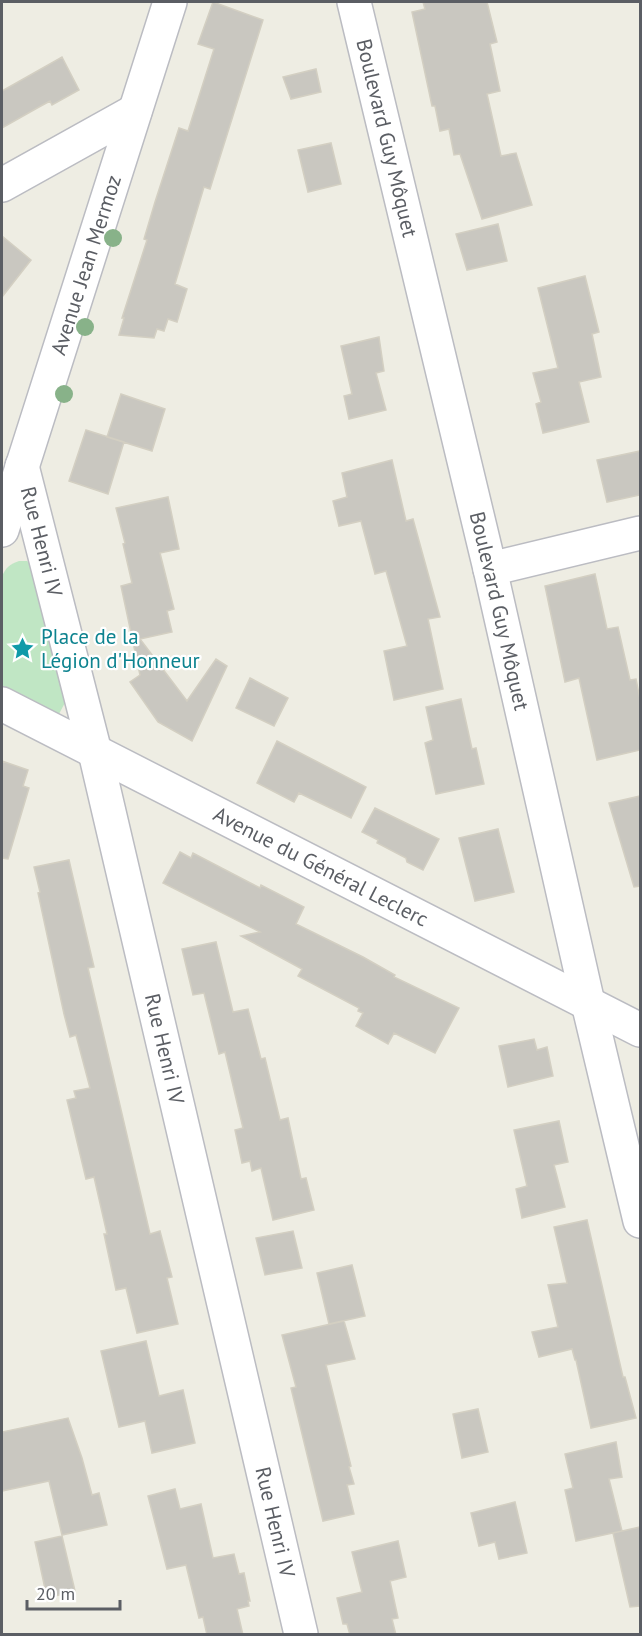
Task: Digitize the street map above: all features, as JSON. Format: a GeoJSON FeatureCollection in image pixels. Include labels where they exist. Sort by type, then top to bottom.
{"type":"FeatureCollection","features":[{"type":"Feature","properties":{"kind":"street","name":"Avenue Jean Mermoz"},"geometry":{"type":"LineString","coordinates":[[2,530],[170,2]]}},
{"type":"Feature","properties":{"kind":"street","name":"Boulevard Guy Môquet"},"geometry":{"type":"LineString","coordinates":[[354,2],[490,569],[640,1221]]}},
{"type":"Feature","properties":{"kind":"street"},"geometry":{"type":"LineString","coordinates":[[2,185],[135,111]]}},
{"type":"Feature","properties":{"kind":"street","name":"Rue Henri IV"},"geometry":{"type":"LineString","coordinates":[[22,466],[94,752],[301,1635]]}},
{"type":"Feature","properties":{"kind":"street"},"geometry":{"type":"LineString","coordinates":[[490,569],[640,533]]}},
{"type":"Feature","properties":{"kind":"street","name":"Avenue du Général Leclerc"},"geometry":{"type":"LineString","coordinates":[[2,704],[640,1030]]}},
{"type":"Feature","properties":{"kind":"green space"},"geometry":{"type":"Polygon","coordinates":[[[19,561],[27,561],[35,567],[68,697],[59,714],[52,716],[2,690],[2,577],[8,567],[19,561]]]}},
{"type":"Feature","properties":{"kind":"building"},"geometry":{"type":"Polygon","coordinates":[[[213,2],[263,20],[210,189],[204,187],[175,284],[187,289],[177,322],[168,319],[164,331],[157,329],[154,338],[119,335],[124,318],[122,318],[147,240],[144,239],[179,128],[188,131],[214,49],[198,44],[213,2]]]}},
{"type":"Feature","properties":{"kind":"building"},"geometry":{"type":"Polygon","coordinates":[[[423,2],[487,2],[497,42],[490,44],[500,91],[487,94],[501,156],[516,153],[532,205],[482,219],[460,154],[454,155],[449,129],[440,131],[435,106],[432,106],[412,12],[425,9],[423,2]]]}},
{"type":"Feature","properties":{"kind":"building"},"geometry":{"type":"Polygon","coordinates":[[[62,57],[79,90],[52,105],[50,101],[2,128],[2,91],[62,57]]]}},
{"type":"Feature","properties":{"kind":"building"},"geometry":{"type":"Polygon","coordinates":[[[316,69],[321,92],[291,99],[283,77],[316,69]]]}},
{"type":"Feature","properties":{"kind":"building"},"geometry":{"type":"Polygon","coordinates":[[[331,143],[341,184],[308,192],[298,150],[331,143]]]}},
{"type":"Feature","properties":{"kind":"building"},"geometry":{"type":"Polygon","coordinates":[[[498,224],[507,261],[467,270],[456,234],[498,224]]]}},
{"type":"Feature","properties":{"kind":"building"},"geometry":{"type":"Polygon","coordinates":[[[2,236],[31,260],[2,297],[2,236]]]}},
{"type":"Feature","properties":{"kind":"building"},"geometry":{"type":"Polygon","coordinates":[[[585,276],[599,332],[592,334],[601,377],[579,382],[589,422],[543,433],[536,404],[541,402],[533,373],[558,368],[538,288],[585,276]]]}},
{"type":"Feature","properties":{"kind":"building"},"geometry":{"type":"Polygon","coordinates":[[[379,337],[384,371],[376,373],[386,410],[349,419],[344,396],[352,394],[341,346],[379,337]]]}},
{"type":"Feature","properties":{"kind":"building"},"geometry":{"type":"Polygon","coordinates":[[[121,394],[165,409],[152,451],[107,437],[121,394]]]}},
{"type":"Feature","properties":{"kind":"building"},"geometry":{"type":"Polygon","coordinates":[[[86,430],[124,442],[108,494],[69,481],[86,430]]]}},
{"type":"Feature","properties":{"kind":"building"},"geometry":{"type":"Polygon","coordinates":[[[640,451],[640,495],[607,502],[597,460],[640,451]]]}},
{"type":"Feature","properties":{"kind":"building"},"geometry":{"type":"Polygon","coordinates":[[[392,460],[406,521],[413,519],[440,617],[428,619],[443,689],[394,700],[384,651],[407,646],[386,571],[375,574],[361,521],[339,526],[333,501],[347,497],[342,473],[392,460]]]}},
{"type":"Feature","properties":{"kind":"building"},"geometry":{"type":"Polygon","coordinates":[[[168,497],[179,549],[160,553],[174,609],[167,611],[172,632],[140,639],[187,701],[216,659],[227,666],[192,741],[158,722],[130,682],[140,675],[121,586],[132,583],[116,508],[168,497]]]}},
{"type":"Feature","properties":{"kind":"building"},"geometry":{"type":"Polygon","coordinates":[[[595,574],[607,629],[618,627],[630,680],[636,679],[640,699],[640,750],[597,760],[579,678],[565,682],[545,586],[595,574]]]}},
{"type":"Feature","properties":{"kind":"building"},"geometry":{"type":"Polygon","coordinates":[[[250,678],[288,698],[274,726],[236,708],[250,678]]]}},
{"type":"Feature","properties":{"kind":"building"},"geometry":{"type":"Polygon","coordinates":[[[461,699],[472,749],[476,748],[484,784],[436,794],[425,743],[433,740],[426,707],[461,699]]]}},
{"type":"Feature","properties":{"kind":"building"},"geometry":{"type":"Polygon","coordinates":[[[277,741],[366,787],[351,818],[299,793],[294,802],[257,783],[277,741]]]}},
{"type":"Feature","properties":{"kind":"building"},"geometry":{"type":"Polygon","coordinates":[[[2,761],[28,770],[23,786],[29,788],[8,859],[2,858],[2,761]]]}},
{"type":"Feature","properties":{"kind":"building"},"geometry":{"type":"Polygon","coordinates":[[[640,796],[640,886],[634,887],[609,803],[640,796]]]}},
{"type":"Feature","properties":{"kind":"building"},"geometry":{"type":"Polygon","coordinates":[[[375,808],[439,839],[423,870],[362,832],[375,808]]]}},
{"type":"Feature","properties":{"kind":"building"},"geometry":{"type":"Polygon","coordinates":[[[498,829],[514,892],[475,901],[459,838],[498,829]]]}},
{"type":"Feature","properties":{"kind":"building"},"geometry":{"type":"Polygon","coordinates":[[[180,852],[191,858],[193,853],[260,888],[261,885],[304,907],[296,924],[363,957],[395,975],[394,977],[459,1008],[435,1053],[394,1033],[388,1044],[356,1026],[363,1013],[358,1011],[359,1008],[298,976],[302,969],[241,936],[260,932],[163,883],[180,852]]]}},
{"type":"Feature","properties":{"kind":"building"},"geometry":{"type":"Polygon","coordinates":[[[69,860],[94,967],[88,968],[150,1234],[160,1231],[172,1277],[167,1278],[178,1324],[137,1333],[126,1288],[116,1290],[104,1234],[107,1234],[94,1177],[86,1179],[67,1100],[76,1098],[74,1091],[90,1088],[76,1035],[70,1037],[64,1014],[34,867],[69,860]]]}},
{"type":"Feature","properties":{"kind":"building"},"geometry":{"type":"Polygon","coordinates":[[[216,942],[233,1012],[248,1009],[261,1059],[265,1058],[280,1120],[288,1118],[301,1179],[306,1178],[314,1210],[273,1220],[261,1168],[252,1171],[250,1161],[242,1163],[235,1130],[243,1128],[225,1052],[219,1054],[204,993],[193,995],[182,949],[216,942]]]}},
{"type":"Feature","properties":{"kind":"building"},"geometry":{"type":"Polygon","coordinates":[[[534,1039],[537,1050],[547,1047],[553,1076],[508,1087],[499,1046],[534,1039]]]}},
{"type":"Feature","properties":{"kind":"building"},"geometry":{"type":"Polygon","coordinates":[[[559,1121],[568,1162],[554,1165],[565,1207],[522,1218],[516,1189],[527,1186],[514,1130],[559,1121]]]}},
{"type":"Feature","properties":{"kind":"building"},"geometry":{"type":"Polygon","coordinates":[[[587,1220],[623,1377],[625,1377],[636,1418],[591,1428],[572,1349],[539,1357],[532,1332],[558,1327],[548,1285],[567,1283],[554,1227],[587,1220]]]}},
{"type":"Feature","properties":{"kind":"building"},"geometry":{"type":"Polygon","coordinates":[[[293,1231],[302,1268],[265,1275],[256,1238],[293,1231]]]}},
{"type":"Feature","properties":{"kind":"building"},"geometry":{"type":"Polygon","coordinates":[[[352,1265],[365,1316],[329,1324],[317,1273],[352,1265]]]}},
{"type":"Feature","properties":{"kind":"building"},"geometry":{"type":"Polygon","coordinates":[[[344,1321],[355,1359],[326,1365],[351,1466],[349,1467],[354,1484],[347,1485],[354,1514],[323,1521],[291,1388],[296,1387],[282,1335],[344,1321]]]}},
{"type":"Feature","properties":{"kind":"building"},"geometry":{"type":"Polygon","coordinates":[[[146,1341],[159,1396],[183,1390],[195,1443],[152,1453],[145,1421],[119,1427],[101,1351],[146,1341]]]}},
{"type":"Feature","properties":{"kind":"building"},"geometry":{"type":"Polygon","coordinates":[[[478,1409],[488,1452],[462,1458],[453,1414],[478,1409]]]}},
{"type":"Feature","properties":{"kind":"building"},"geometry":{"type":"Polygon","coordinates":[[[68,1418],[92,1495],[99,1493],[107,1525],[62,1535],[49,1481],[2,1491],[2,1432],[68,1418]]]}},
{"type":"Feature","properties":{"kind":"building"},"geometry":{"type":"Polygon","coordinates":[[[616,1442],[622,1477],[609,1479],[622,1531],[576,1541],[565,1490],[573,1488],[565,1454],[616,1442]]]}},
{"type":"Feature","properties":{"kind":"building"},"geometry":{"type":"Polygon","coordinates":[[[175,1489],[180,1509],[201,1504],[213,1558],[234,1554],[239,1574],[244,1573],[250,1601],[248,1601],[249,1606],[237,1609],[243,1635],[207,1635],[203,1617],[199,1618],[186,1565],[167,1569],[148,1496],[175,1489]]]}},
{"type":"Feature","properties":{"kind":"building"},"geometry":{"type":"Polygon","coordinates":[[[515,1502],[527,1553],[499,1559],[495,1542],[479,1546],[471,1513],[515,1502]]]}},
{"type":"Feature","properties":{"kind":"building"},"geometry":{"type":"Polygon","coordinates":[[[640,1527],[640,1606],[630,1607],[613,1533],[640,1527]]]}},
{"type":"Feature","properties":{"kind":"building"},"geometry":{"type":"Polygon","coordinates":[[[62,1536],[75,1591],[47,1598],[35,1542],[62,1536]]]}},
{"type":"Feature","properties":{"kind":"building"},"geometry":{"type":"Polygon","coordinates":[[[398,1541],[406,1577],[390,1581],[398,1618],[392,1619],[396,1635],[350,1635],[347,1624],[343,1624],[337,1598],[362,1592],[352,1552],[398,1541]]]}},
{"type":"Feature","properties":{"kind":"place","name":"Place de la Légion d'Honneur"},"geometry":{"type":"Point","coordinates":[23,649]}}]}
